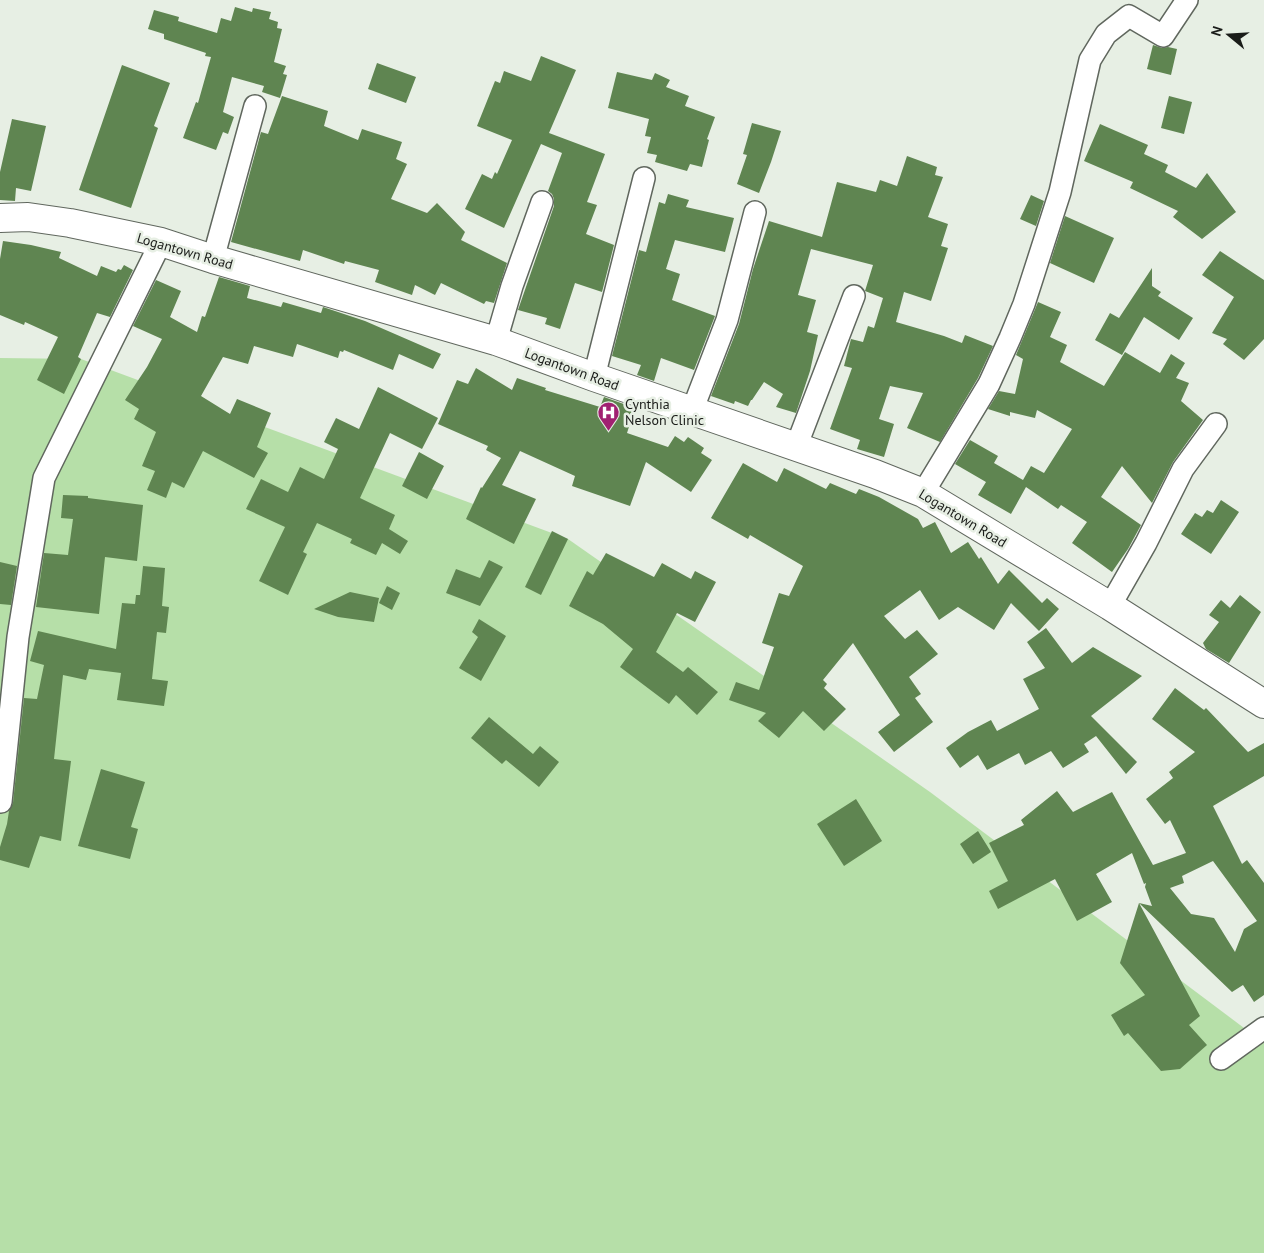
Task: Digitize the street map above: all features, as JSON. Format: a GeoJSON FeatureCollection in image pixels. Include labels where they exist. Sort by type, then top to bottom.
{"type":"FeatureCollection","features":[{"type":"Feature","properties":{"kind":"street"},"geometry":{"type":"LineString","coordinates":[[923,493],[989,384],[1014,330],[1060,192],[1090,60],[1106,34],[1129,16],[1163,36],[1187,0]]}},
{"type":"Feature","properties":{"kind":"street"},"geometry":{"type":"LineString","coordinates":[[213,260],[255,106]]}},
{"type":"Feature","properties":{"kind":"street"},"geometry":{"type":"LineString","coordinates":[[594,377],[644,178]]}},
{"type":"Feature","properties":{"kind":"street"},"geometry":{"type":"LineString","coordinates":[[496,341],[512,286],[542,202]]}},
{"type":"Feature","properties":{"kind":"street"},"geometry":{"type":"LineString","coordinates":[[692,411],[727,320],[755,212]]}},
{"type":"Feature","properties":{"kind":"street","name":"Logantown Road"},"geometry":{"type":"LineString","coordinates":[[0,218],[28,217],[161,242],[213,260],[496,341],[594,377],[875,474],[923,493],[1110,606],[1264,704]]}},
{"type":"Feature","properties":{"kind":"street"},"geometry":{"type":"LineString","coordinates":[[1,802],[18,638],[44,478],[161,242]]}},
{"type":"Feature","properties":{"kind":"street"},"geometry":{"type":"LineString","coordinates":[[796,447],[854,296]]}},
{"type":"Feature","properties":{"kind":"street"},"geometry":{"type":"LineString","coordinates":[[1110,606],[1146,543],[1183,469],[1216,424]]}},
{"type":"Feature","properties":{"kind":"street"},"geometry":{"type":"LineString","coordinates":[[1220,1059],[1264,1028]]}},
{"type":"Feature","properties":{"kind":"green space"},"geometry":{"type":"Polygon","coordinates":[[[0,358],[81,359],[568,539],[930,792],[1264,1043],[1264,1253],[0,1253],[0,358]]]}},
{"type":"Feature","properties":{"kind":"building"},"geometry":{"type":"Polygon","coordinates":[[[235,7],[252,12],[253,8],[271,12],[269,19],[278,22],[277,28],[282,29],[274,62],[286,66],[283,74],[287,75],[280,98],[262,92],[264,86],[232,77],[223,112],[234,117],[228,134],[223,132],[216,150],[183,138],[196,102],[198,103],[211,57],[205,56],[206,53],[164,39],[164,34],[148,29],[154,10],[179,17],[178,21],[217,33],[221,18],[231,21],[235,7]]]}},
{"type":"Feature","properties":{"kind":"building"},"geometry":{"type":"Polygon","coordinates":[[[1153,45],[1177,49],[1171,75],[1147,69],[1153,45]]]}},
{"type":"Feature","properties":{"kind":"building"},"geometry":{"type":"Polygon","coordinates":[[[541,56],[576,70],[549,133],[605,154],[587,202],[597,205],[586,234],[614,245],[602,292],[575,283],[560,329],[545,324],[547,318],[518,310],[554,206],[552,194],[548,191],[562,153],[541,144],[504,228],[465,209],[482,174],[492,179],[495,172],[497,174],[512,140],[477,126],[495,81],[500,83],[504,71],[531,81],[541,56]]]}},
{"type":"Feature","properties":{"kind":"building"},"geometry":{"type":"Polygon","coordinates":[[[377,63],[416,77],[406,103],[368,89],[377,63]]]}},
{"type":"Feature","properties":{"kind":"building"},"geometry":{"type":"Polygon","coordinates":[[[122,65],[170,83],[154,126],[158,128],[131,208],[79,190],[122,65]]]}},
{"type":"Feature","properties":{"kind":"building"},"geometry":{"type":"Polygon","coordinates":[[[617,72],[652,80],[655,73],[670,80],[666,87],[689,96],[685,106],[715,117],[707,139],[709,140],[702,167],[690,164],[687,171],[655,162],[657,155],[647,153],[651,137],[645,136],[649,119],[608,108],[617,72]]]}},
{"type":"Feature","properties":{"kind":"building"},"geometry":{"type":"Polygon","coordinates":[[[282,96],[328,111],[324,126],[358,140],[362,129],[402,142],[396,159],[407,164],[391,199],[427,213],[437,203],[465,232],[461,240],[507,263],[494,303],[486,301],[484,304],[441,283],[435,295],[415,285],[412,295],[375,282],[379,270],[345,261],[344,264],[303,250],[300,261],[231,242],[261,132],[268,134],[282,96]]]}},
{"type":"Feature","properties":{"kind":"building"},"geometry":{"type":"Polygon","coordinates":[[[1169,96],[1192,102],[1184,134],[1161,128],[1169,96]]]}},
{"type":"Feature","properties":{"kind":"building"},"geometry":{"type":"Polygon","coordinates":[[[12,119],[46,126],[31,191],[16,188],[15,201],[0,200],[0,172],[12,119]]]}},
{"type":"Feature","properties":{"kind":"building"},"geometry":{"type":"Polygon","coordinates":[[[752,123],[781,131],[759,193],[737,184],[747,155],[743,154],[752,123]]]}},
{"type":"Feature","properties":{"kind":"building"},"geometry":{"type":"Polygon","coordinates":[[[1100,124],[1148,145],[1144,154],[1168,165],[1165,172],[1196,188],[1207,173],[1236,212],[1202,239],[1173,217],[1178,211],[1130,188],[1133,182],[1084,161],[1100,124]]]}},
{"type":"Feature","properties":{"kind":"building"},"geometry":{"type":"Polygon","coordinates":[[[907,156],[937,167],[935,175],[943,177],[928,217],[948,224],[941,246],[948,248],[931,301],[904,292],[896,322],[962,343],[965,335],[993,346],[978,378],[940,442],[907,428],[923,393],[890,386],[879,419],[894,424],[884,457],[857,449],[860,440],[830,429],[852,368],[844,366],[851,339],[863,342],[868,326],[874,328],[883,298],[865,291],[873,265],[811,249],[798,295],[816,300],[807,332],[818,335],[810,371],[796,413],[776,407],[783,394],[764,382],[748,406],[735,401],[734,404],[711,396],[739,324],[753,269],[769,221],[822,237],[837,182],[876,192],[880,180],[897,186],[907,156]]]}},
{"type":"Feature","properties":{"kind":"building"},"geometry":{"type":"Polygon","coordinates":[[[668,194],[689,200],[686,207],[734,218],[725,252],[675,240],[666,269],[680,274],[672,300],[715,316],[694,370],[661,358],[654,381],[637,375],[641,365],[612,356],[639,250],[646,252],[659,202],[665,204],[668,194]]]}},
{"type":"Feature","properties":{"kind":"building"},"geometry":{"type":"Polygon","coordinates":[[[1031,195],[1044,201],[1036,226],[1020,219],[1031,195]]]}},
{"type":"Feature","properties":{"kind":"building"},"geometry":{"type":"Polygon","coordinates":[[[1065,216],[1114,238],[1094,283],[1050,263],[1065,216]]]}},
{"type":"Feature","properties":{"kind":"building"},"geometry":{"type":"Polygon","coordinates":[[[3,241],[61,252],[59,258],[97,276],[101,266],[116,272],[118,269],[121,270],[124,265],[133,270],[110,317],[97,313],[78,357],[81,359],[64,394],[37,380],[58,337],[25,322],[24,325],[0,315],[0,259],[3,241]]]}},
{"type":"Feature","properties":{"kind":"building"},"geometry":{"type":"Polygon","coordinates":[[[1220,251],[1264,280],[1264,339],[1244,360],[1223,344],[1227,339],[1212,333],[1234,297],[1202,275],[1220,251]]]}},
{"type":"Feature","properties":{"kind":"building"},"geometry":{"type":"Polygon","coordinates":[[[1152,268],[1152,286],[1161,292],[1158,296],[1193,318],[1179,340],[1144,317],[1122,355],[1095,340],[1110,313],[1119,318],[1152,268]]]}},
{"type":"Feature","properties":{"kind":"building"},"geometry":{"type":"Polygon","coordinates":[[[219,277],[250,286],[247,298],[281,307],[283,302],[321,313],[323,307],[365,321],[441,354],[433,369],[399,354],[393,370],[344,350],[343,352],[340,351],[338,358],[297,344],[293,357],[254,346],[248,364],[223,357],[201,396],[230,414],[237,399],[271,413],[257,447],[268,453],[254,478],[203,451],[184,488],[172,482],[166,498],[147,490],[155,471],[142,466],[156,432],[134,419],[139,409],[125,400],[147,367],[162,339],[133,326],[156,280],[181,291],[170,317],[197,332],[202,316],[205,317],[219,277]]]}},
{"type":"Feature","properties":{"kind":"building"},"geometry":{"type":"Polygon","coordinates":[[[1038,302],[1061,312],[1050,337],[1067,345],[1060,362],[1104,386],[1125,352],[1160,373],[1171,354],[1185,363],[1176,378],[1189,383],[1181,401],[1203,420],[1173,462],[1152,503],[1122,466],[1101,497],[1141,525],[1128,549],[1112,572],[1072,543],[1087,522],[1061,505],[1058,509],[1026,487],[1011,514],[978,495],[986,482],[955,464],[970,440],[998,456],[994,463],[1023,480],[1031,466],[1044,473],[1072,429],[1037,410],[1035,418],[1010,412],[1010,416],[988,409],[999,391],[1015,394],[1023,359],[1016,355],[1038,302]]]}},
{"type":"Feature","properties":{"kind":"building"},"geometry":{"type":"Polygon","coordinates":[[[476,368],[512,390],[517,378],[546,388],[545,390],[600,407],[604,397],[635,408],[627,433],[668,447],[675,436],[684,442],[688,437],[704,448],[701,453],[712,460],[691,492],[646,462],[630,506],[572,486],[575,476],[520,451],[502,485],[536,499],[514,544],[466,519],[481,487],[501,458],[486,450],[488,446],[438,424],[457,380],[468,384],[476,368]]]}},
{"type":"Feature","properties":{"kind":"building"},"geometry":{"type":"Polygon","coordinates":[[[378,387],[438,418],[422,449],[390,433],[360,498],[395,515],[389,529],[408,541],[400,554],[382,543],[376,555],[350,543],[352,539],[317,523],[303,552],[307,554],[288,595],[259,581],[285,527],[246,509],[261,479],[288,492],[300,467],[324,479],[338,449],[324,442],[336,418],[359,429],[378,387]]]}},
{"type":"Feature","properties":{"kind":"building"},"geometry":{"type":"Polygon","coordinates":[[[419,452],[444,466],[427,499],[402,486],[419,452]]]}},
{"type":"Feature","properties":{"kind":"building"},"geometry":{"type":"Polygon","coordinates":[[[743,463],[777,482],[784,468],[826,489],[830,483],[856,494],[859,489],[879,497],[918,519],[923,528],[935,522],[951,553],[968,542],[979,559],[981,557],[998,584],[1009,570],[1042,603],[1047,598],[1059,609],[1039,631],[1011,603],[994,630],[958,607],[939,620],[920,590],[884,616],[905,639],[917,630],[938,654],[909,677],[921,694],[915,698],[933,722],[894,752],[878,732],[900,715],[853,643],[823,680],[827,684],[824,688],[846,709],[824,731],[803,711],[779,738],[758,721],[766,713],[729,700],[736,682],[759,690],[774,647],[762,643],[779,593],[789,596],[803,566],[750,535],[748,539],[711,518],[743,463]]]}},
{"type":"Feature","properties":{"kind":"building"},"geometry":{"type":"Polygon","coordinates":[[[63,495],[88,496],[88,498],[143,505],[137,561],[105,557],[99,614],[36,607],[44,553],[68,555],[73,519],[61,518],[63,495]]]}},
{"type":"Feature","properties":{"kind":"building"},"geometry":{"type":"Polygon","coordinates":[[[1221,500],[1239,512],[1211,554],[1181,534],[1195,513],[1202,517],[1207,510],[1213,513],[1221,500]]]}},
{"type":"Feature","properties":{"kind":"building"},"geometry":{"type":"Polygon","coordinates":[[[552,531],[568,539],[541,595],[525,587],[552,531]]]}},
{"type":"Feature","properties":{"kind":"building"},"geometry":{"type":"Polygon","coordinates":[[[606,553],[654,577],[662,563],[691,579],[695,571],[716,582],[695,622],[677,613],[656,652],[683,672],[688,667],[718,692],[697,715],[676,695],[669,704],[620,667],[633,649],[603,624],[569,606],[587,571],[593,575],[606,553]]]}},
{"type":"Feature","properties":{"kind":"building"},"geometry":{"type":"Polygon","coordinates":[[[489,560],[503,567],[480,606],[446,593],[456,569],[480,578],[489,560]]]}},
{"type":"Feature","properties":{"kind":"building"},"geometry":{"type":"Polygon","coordinates":[[[0,562],[17,566],[11,605],[0,604],[0,562]]]}},
{"type":"Feature","properties":{"kind":"building"},"geometry":{"type":"Polygon","coordinates":[[[143,566],[165,568],[162,606],[169,607],[166,633],[157,632],[152,679],[168,681],[164,706],[117,700],[121,673],[89,669],[86,680],[63,675],[54,759],[71,761],[61,841],[40,836],[29,868],[0,860],[0,847],[9,811],[13,803],[24,698],[37,699],[44,665],[30,661],[38,631],[116,649],[122,603],[135,604],[136,595],[140,595],[143,566]]]}},
{"type":"Feature","properties":{"kind":"building"},"geometry":{"type":"Polygon","coordinates":[[[387,586],[400,593],[392,610],[379,603],[387,586]]]}},
{"type":"Feature","properties":{"kind":"building"},"geometry":{"type":"Polygon","coordinates":[[[350,592],[379,598],[374,622],[338,617],[314,609],[350,592]]]}},
{"type":"Feature","properties":{"kind":"building"},"geometry":{"type":"Polygon","coordinates":[[[1240,595],[1261,612],[1229,663],[1206,649],[1203,643],[1219,622],[1209,615],[1221,600],[1230,608],[1240,595]]]}},
{"type":"Feature","properties":{"kind":"building"},"geometry":{"type":"Polygon","coordinates":[[[479,619],[506,636],[481,681],[459,668],[478,637],[472,632],[479,619]]]}},
{"type":"Feature","properties":{"kind":"building"},"geometry":{"type":"Polygon","coordinates":[[[1046,628],[1072,663],[1093,647],[1142,676],[1091,716],[1137,762],[1126,774],[1096,736],[1084,744],[1089,752],[1063,768],[1051,751],[1025,765],[1019,753],[987,770],[978,755],[960,768],[946,748],[968,732],[991,720],[997,731],[1039,709],[1023,679],[1045,668],[1027,642],[1046,628]]]}},
{"type":"Feature","properties":{"kind":"building"},"geometry":{"type":"Polygon","coordinates":[[[1175,688],[1204,710],[1206,708],[1248,752],[1264,743],[1264,776],[1213,806],[1242,864],[1247,860],[1264,883],[1264,995],[1254,1002],[1243,985],[1232,992],[1139,903],[1152,906],[1145,887],[1146,883],[1144,884],[1132,853],[1096,874],[1112,902],[1077,921],[1055,879],[998,909],[989,891],[1008,881],[989,843],[1024,825],[1021,820],[1057,791],[1073,812],[1112,792],[1153,865],[1186,853],[1170,820],[1165,824],[1146,799],[1173,778],[1169,772],[1195,752],[1152,719],[1175,688]],[[1213,861],[1182,876],[1184,883],[1170,888],[1191,914],[1214,918],[1235,952],[1244,929],[1257,921],[1213,861]]]}},
{"type":"Feature","properties":{"kind":"building"},"geometry":{"type":"Polygon","coordinates":[[[489,717],[533,754],[540,746],[559,762],[539,787],[506,760],[502,764],[471,738],[489,717]]]}},
{"type":"Feature","properties":{"kind":"building"},"geometry":{"type":"Polygon","coordinates":[[[101,769],[145,782],[131,827],[138,829],[130,859],[78,846],[101,769]]]}},
{"type":"Feature","properties":{"kind":"building"},"geometry":{"type":"Polygon","coordinates":[[[856,799],[882,841],[844,866],[817,824],[856,799]]]}},
{"type":"Feature","properties":{"kind":"building"},"geometry":{"type":"Polygon","coordinates":[[[978,831],[991,852],[973,864],[960,844],[978,831]]]}},
{"type":"Feature","properties":{"kind":"building"},"geometry":{"type":"Polygon","coordinates":[[[1139,903],[1200,1016],[1189,1025],[1207,1045],[1180,1069],[1161,1071],[1128,1033],[1124,1036],[1111,1015],[1145,995],[1120,963],[1139,903]]]}},
{"type":"Feature","properties":{"kind":"place","name":"Cynthia Nelson Clinic"},"geometry":{"type":"Point","coordinates":[609,431]}}]}
